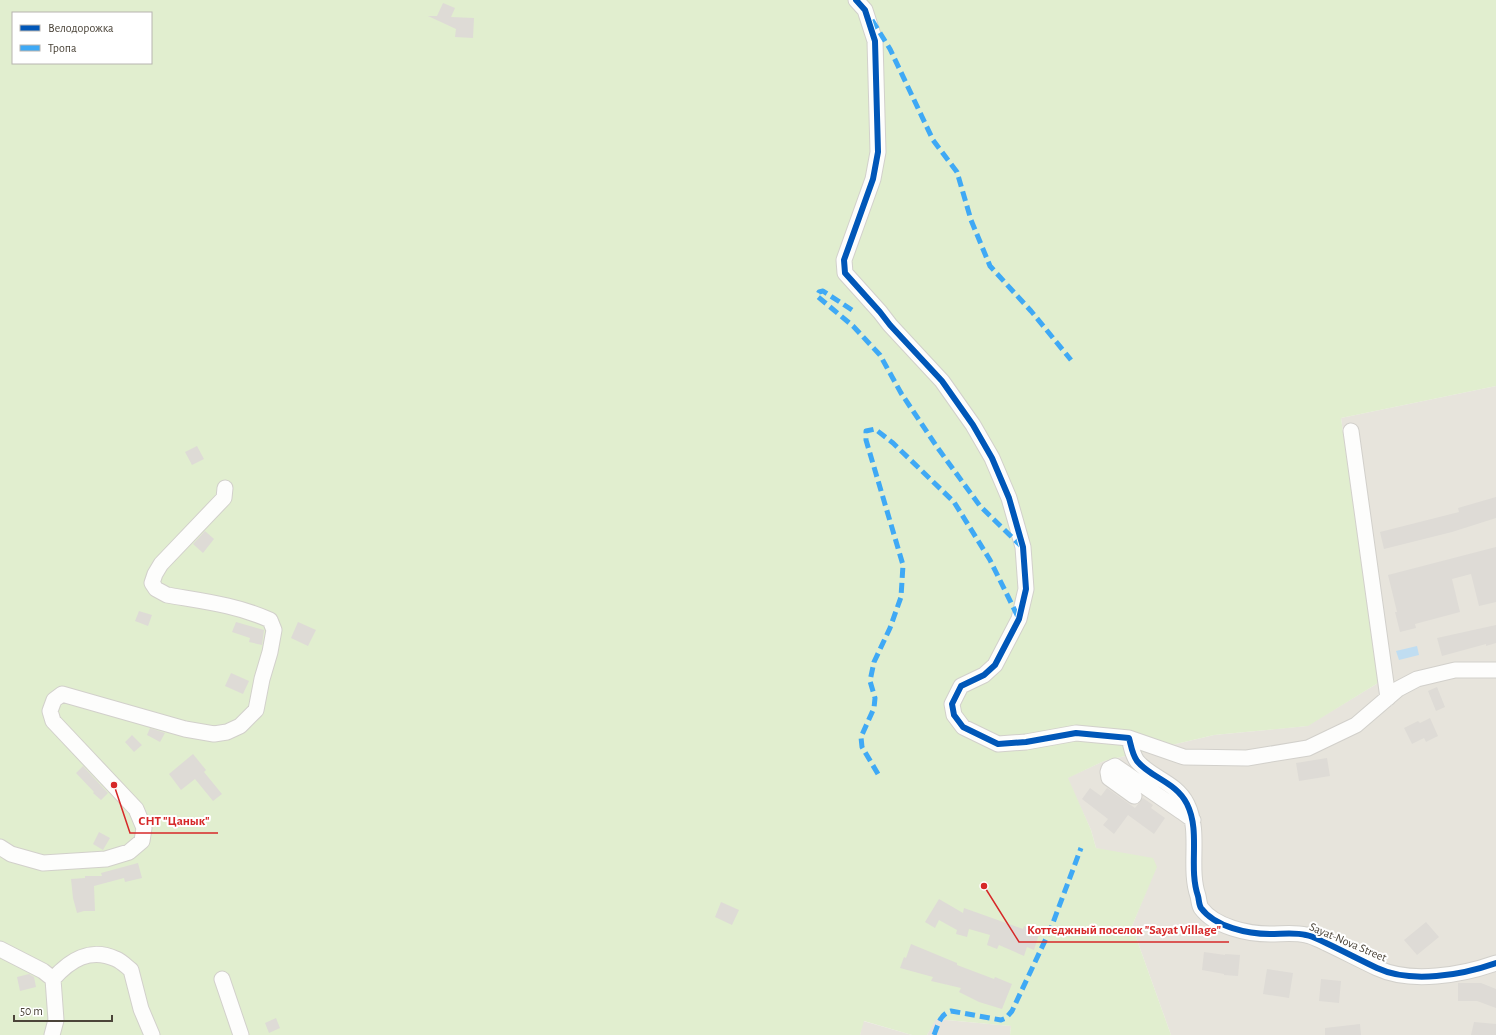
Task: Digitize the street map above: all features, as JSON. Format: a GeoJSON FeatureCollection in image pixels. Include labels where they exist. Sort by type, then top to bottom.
{"type":"FeatureCollection","features":[{"type":"Feature","properties":{"kind":"street"},"geometry":{"type":"LineString","coordinates":[[861,5],[875,41],[878,152],[873,179],[844,260],[845,273],[890,325],[942,381],[973,424],[992,458],[1009,498],[1023,547],[1026,589],[1019,619],[995,665],[984,675],[961,686],[952,704],[954,715],[963,727],[998,744],[1026,742],[1076,734],[1129,738],[1184,757],[1247,758],[1308,748],[1356,725],[1398,689],[1417,679],[1455,670],[1496,670]]}},
{"type":"Feature","properties":{"kind":"street"},"geometry":{"type":"LineString","coordinates":[[1351,431],[1388,698]]}},
{"type":"Feature","properties":{"kind":"street"},"geometry":{"type":"LineString","coordinates":[[0,847],[12,854],[43,862],[106,859],[129,852],[142,841],[144,828],[136,809],[53,721],[50,710],[54,700],[62,694],[185,729],[214,734],[227,732],[240,726],[256,710],[274,630],[270,620],[237,608],[167,595],[156,589],[152,583],[161,564],[224,498],[225,488]]}},
{"type":"Feature","properties":{"kind":"street","name":"Sayat-Nova Street"},"geometry":{"type":"LineString","coordinates":[[1129,738],[1132,752],[1136,760],[1179,793],[1187,804],[1193,820],[1195,887],[1201,907],[1216,921],[1229,927],[1251,932],[1269,934],[1294,933],[1308,935],[1379,969],[1404,975],[1430,977],[1475,970],[1496,963]]}},
{"type":"Feature","properties":{"kind":"street"},"geometry":{"type":"LineString","coordinates":[[1134,796],[1109,778],[1108,772],[1112,767],[1115,766],[1193,820]]}},
{"type":"Feature","properties":{"kind":"street"},"geometry":{"type":"LineString","coordinates":[[0,949],[43,971],[53,979]]}},
{"type":"Feature","properties":{"kind":"street"},"geometry":{"type":"LineString","coordinates":[[52,1035],[56,1020],[53,979],[63,968],[82,956],[98,954],[116,959],[131,970],[141,1008],[152,1035]]}},
{"type":"Feature","properties":{"kind":"street"},"geometry":{"type":"LineString","coordinates":[[222,979],[241,1035]]}},
{"type":"Feature","properties":{"kind":"shaded area"},"geometry":{"type":"Polygon","coordinates":[[[1496,386],[1496,1035],[1171,1035],[1132,926],[1156,867],[1096,848],[1091,830],[1067,778],[1104,761],[1214,735],[1307,726],[1378,683],[1341,418],[1496,386]]]}},
{"type":"Feature","properties":{"kind":"shaded area"},"geometry":{"type":"Polygon","coordinates":[[[935,1019],[1011,1026],[1010,1035],[927,1035],[935,1019]]]}},
{"type":"Feature","properties":{"kind":"shaded area"},"geometry":{"type":"Polygon","coordinates":[[[863,1021],[912,1035],[860,1035],[863,1021]]]}},
{"type":"Feature","properties":{"kind":"green space"},"geometry":{"type":"Polygon","coordinates":[[[0,0],[1496,0],[1496,386],[1341,418],[1378,683],[1308,726],[1214,735],[1104,761],[1068,778],[1091,830],[1096,848],[1153,858],[1157,867],[1132,926],[1171,1035],[1010,1035],[1011,1026],[936,1019],[927,1035],[912,1035],[864,1021],[860,1035],[0,1035],[0,0]]]}},
{"type":"Feature","properties":{"kind":"water"},"geometry":{"type":"Polygon","coordinates":[[[1417,646],[1419,655],[1399,660],[1396,651],[1417,646]]]}},
{"type":"Feature","properties":{"kind":"building"},"geometry":{"type":"Polygon","coordinates":[[[443,3],[455,8],[451,17],[474,18],[473,38],[455,37],[456,29],[428,16],[437,16],[443,3]]]}},
{"type":"Feature","properties":{"kind":"building"},"geometry":{"type":"Polygon","coordinates":[[[197,446],[204,459],[192,465],[185,452],[197,446]]]}},
{"type":"Feature","properties":{"kind":"building"},"geometry":{"type":"Polygon","coordinates":[[[1496,497],[1496,518],[1452,532],[1384,549],[1380,532],[1459,512],[1458,508],[1496,497]]]}},
{"type":"Feature","properties":{"kind":"building"},"geometry":{"type":"Polygon","coordinates":[[[205,531],[214,539],[203,553],[193,544],[205,531]]]}},
{"type":"Feature","properties":{"kind":"building"},"geometry":{"type":"Polygon","coordinates":[[[1496,547],[1496,602],[1479,606],[1471,574],[1452,579],[1460,612],[1415,624],[1416,628],[1400,632],[1388,575],[1496,547]]]}},
{"type":"Feature","properties":{"kind":"building"},"geometry":{"type":"Polygon","coordinates":[[[139,611],[152,615],[148,626],[135,621],[139,611]]]}},
{"type":"Feature","properties":{"kind":"building"},"geometry":{"type":"Polygon","coordinates":[[[236,622],[264,630],[262,645],[249,642],[250,638],[232,632],[236,622]]]}},
{"type":"Feature","properties":{"kind":"building"},"geometry":{"type":"Polygon","coordinates":[[[298,622],[316,630],[308,646],[291,638],[298,622]]]}},
{"type":"Feature","properties":{"kind":"building"},"geometry":{"type":"Polygon","coordinates":[[[1496,625],[1496,643],[1486,646],[1486,644],[1442,656],[1437,638],[1496,625]]]}},
{"type":"Feature","properties":{"kind":"building"},"geometry":{"type":"Polygon","coordinates":[[[231,673],[249,681],[243,694],[225,686],[231,673]]]}},
{"type":"Feature","properties":{"kind":"building"},"geometry":{"type":"Polygon","coordinates":[[[1437,687],[1445,707],[1436,711],[1428,691],[1437,687]]]}},
{"type":"Feature","properties":{"kind":"building"},"geometry":{"type":"Polygon","coordinates":[[[1430,718],[1438,736],[1426,742],[1424,738],[1412,744],[1404,728],[1418,721],[1420,723],[1430,718]]]}},
{"type":"Feature","properties":{"kind":"building"},"geometry":{"type":"Polygon","coordinates":[[[150,728],[165,733],[160,742],[147,735],[150,728]]]}},
{"type":"Feature","properties":{"kind":"building"},"geometry":{"type":"Polygon","coordinates":[[[132,735],[142,745],[134,752],[125,742],[132,735]]]}},
{"type":"Feature","properties":{"kind":"building"},"geometry":{"type":"Polygon","coordinates":[[[193,754],[206,770],[204,772],[222,794],[213,801],[195,779],[181,790],[169,774],[193,754]]]}},
{"type":"Feature","properties":{"kind":"building"},"geometry":{"type":"Polygon","coordinates":[[[1327,758],[1330,776],[1299,781],[1296,763],[1327,758]]]}},
{"type":"Feature","properties":{"kind":"building"},"geometry":{"type":"Polygon","coordinates":[[[83,766],[108,793],[101,800],[76,773],[83,766]]]}},
{"type":"Feature","properties":{"kind":"building"},"geometry":{"type":"Polygon","coordinates":[[[1090,788],[1101,796],[1107,788],[1135,808],[1143,798],[1153,805],[1151,808],[1165,818],[1154,834],[1128,815],[1114,834],[1103,825],[1108,819],[1082,799],[1090,788]]]}},
{"type":"Feature","properties":{"kind":"building"},"geometry":{"type":"Polygon","coordinates":[[[99,832],[110,838],[103,850],[93,844],[99,832]]]}},
{"type":"Feature","properties":{"kind":"building"},"geometry":{"type":"Polygon","coordinates":[[[138,863],[142,878],[125,882],[124,878],[94,886],[95,911],[84,911],[77,913],[73,898],[71,879],[85,878],[85,876],[102,876],[101,873],[138,863]]]}},
{"type":"Feature","properties":{"kind":"building"},"geometry":{"type":"Polygon","coordinates":[[[939,899],[963,913],[964,908],[1023,929],[1024,926],[1039,934],[1034,950],[1027,947],[1024,956],[999,945],[997,949],[987,945],[990,935],[969,929],[967,937],[956,934],[957,930],[939,920],[935,928],[925,922],[939,899]]]}},
{"type":"Feature","properties":{"kind":"building"},"geometry":{"type":"Polygon","coordinates":[[[721,902],[739,910],[732,925],[715,917],[721,902]]]}},
{"type":"Feature","properties":{"kind":"building"},"geometry":{"type":"Polygon","coordinates":[[[1426,922],[1439,937],[1417,955],[1404,940],[1426,922]]]}},
{"type":"Feature","properties":{"kind":"building"},"geometry":{"type":"Polygon","coordinates":[[[911,944],[957,963],[957,965],[1012,984],[1002,1009],[979,1002],[959,992],[961,988],[931,981],[933,977],[900,968],[904,957],[906,958],[911,944]]]}},
{"type":"Feature","properties":{"kind":"building"},"geometry":{"type":"Polygon","coordinates":[[[1204,952],[1225,955],[1240,955],[1238,976],[1224,975],[1202,970],[1204,952]]]}},
{"type":"Feature","properties":{"kind":"building"},"geometry":{"type":"Polygon","coordinates":[[[1267,969],[1293,973],[1289,998],[1263,994],[1267,969]]]}},
{"type":"Feature","properties":{"kind":"building"},"geometry":{"type":"Polygon","coordinates":[[[29,974],[34,977],[36,987],[20,991],[17,977],[29,974]]]}},
{"type":"Feature","properties":{"kind":"building"},"geometry":{"type":"Polygon","coordinates":[[[1321,979],[1341,981],[1339,1003],[1319,1001],[1321,979]]]}},
{"type":"Feature","properties":{"kind":"building"},"geometry":{"type":"Polygon","coordinates":[[[1458,983],[1481,983],[1496,989],[1496,1008],[1477,1001],[1458,1001],[1458,983]]]}},
{"type":"Feature","properties":{"kind":"building"},"geometry":{"type":"Polygon","coordinates":[[[276,1018],[280,1028],[269,1033],[265,1023],[276,1018]]]}},
{"type":"Feature","properties":{"kind":"building"},"geometry":{"type":"Polygon","coordinates":[[[1474,1022],[1496,1024],[1496,1035],[1471,1035],[1474,1022]]]}},
{"type":"Feature","properties":{"kind":"building"},"geometry":{"type":"Polygon","coordinates":[[[1360,1024],[1361,1035],[1325,1035],[1325,1028],[1360,1024]]]}},
{"type":"Feature","properties":{"kind":"marked path"},"geometry":{"type":"LineString","coordinates":[[872,20],[890,49],[933,140],[957,172],[971,220],[990,266],[1031,311],[1071,360]]}},
{"type":"Feature","properties":{"kind":"marked path"},"geometry":{"type":"LineString","coordinates":[[852,310],[823,291],[819,292],[817,296],[853,326],[880,355],[901,393],[937,447],[980,506],[1021,546]]}},
{"type":"Feature","properties":{"kind":"marked path"},"geometry":{"type":"LineString","coordinates":[[878,774],[862,747],[861,737],[874,708],[875,698],[870,681],[874,662],[890,628],[901,597],[903,565],[866,440],[866,431],[875,429],[893,443],[954,502],[990,560],[1019,619]]}},
{"type":"Feature","properties":{"kind":"marked path"},"geometry":{"type":"LineString","coordinates":[[934,1035],[938,1024],[947,1012],[951,1011],[1001,1020],[1006,1018],[1012,1011],[1051,928],[1081,848]]}},
{"type":"Feature","properties":{"kind":"cycle path"},"geometry":{"type":"LineString","coordinates":[[856,0],[865,10],[875,41],[878,152],[873,179],[844,260],[845,273],[890,325],[942,381],[973,425],[992,458],[1009,498],[1023,547],[1026,589],[1019,619],[995,665],[984,675],[961,686],[952,704],[954,715],[963,727],[998,744],[1026,742],[1076,733],[1129,738],[1137,761],[1149,772],[1177,790],[1187,804],[1193,826],[1195,885],[1200,905],[1207,915],[1223,925],[1252,933],[1288,933],[1309,936],[1377,968],[1390,973],[1405,976],[1421,977],[1452,974],[1496,963]]}},
{"type":"Feature","properties":{"kind":"place","name":"СНТ \"Цанык\""},"geometry":{"type":"Point","coordinates":[114,785]}},
{"type":"Feature","properties":{"kind":"place","name":"Коттеджный поселок \"Sayat Village\""},"geometry":{"type":"Point","coordinates":[984,886]}}]}
